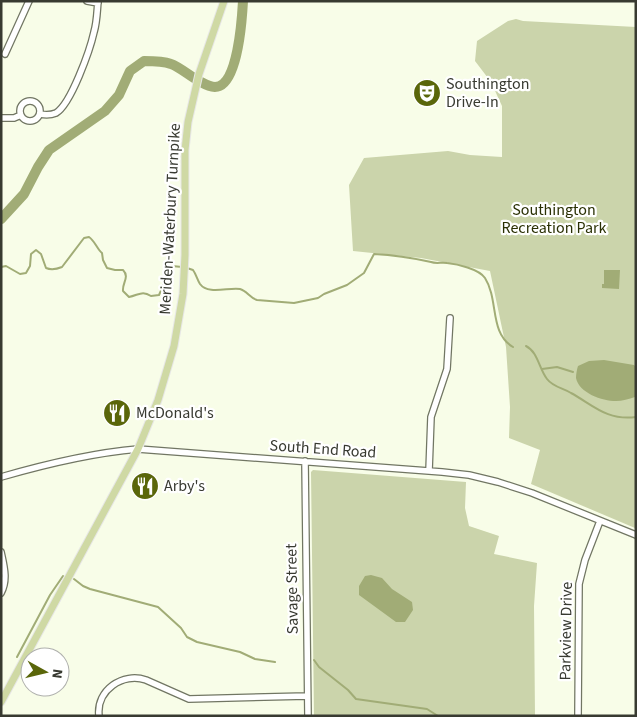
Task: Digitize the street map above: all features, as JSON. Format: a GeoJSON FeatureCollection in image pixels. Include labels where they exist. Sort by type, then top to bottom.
{"type":"FeatureCollection","features":[{"type":"Feature","properties":{"kind":"main road","name":"Meriden-Waterbury Turnpike"},"geometry":{"type":"LineString","coordinates":[[1,702],[138,449],[154,413],[170,362],[179,322],[185,267],[185,150],[188,122],[199,74],[224,1]]}},
{"type":"Feature","properties":{"kind":"street"},"geometry":{"type":"LineString","coordinates":[[5,54],[29,1]]}},
{"type":"Feature","properties":{"kind":"street"},"geometry":{"type":"LineString","coordinates":[[40,114],[58,112],[78,79],[95,31],[98,2],[87,1]]}},
{"type":"Feature","properties":{"kind":"street"},"geometry":{"type":"LineString","coordinates":[[30,100],[37,103],[41,110],[38,118],[28,121],[20,115],[22,104],[30,100]]}},
{"type":"Feature","properties":{"kind":"street"},"geometry":{"type":"LineString","coordinates":[[1,118],[14,118],[20,115]]}},
{"type":"Feature","properties":{"kind":"street"},"geometry":{"type":"LineString","coordinates":[[429,471],[432,417],[447,369],[450,318]]}},
{"type":"Feature","properties":{"kind":"street","name":"South End Road"},"geometry":{"type":"LineString","coordinates":[[1,477],[51,462],[138,449],[429,471],[469,475],[498,482],[532,493],[636,535]]}},
{"type":"Feature","properties":{"kind":"street","name":"Savage Street"},"geometry":{"type":"LineString","coordinates":[[305,461],[308,716]]}},
{"type":"Feature","properties":{"kind":"street","name":"Parkview Drive"},"geometry":{"type":"LineString","coordinates":[[578,716],[577,614],[579,584],[585,560],[600,521]]}},
{"type":"Feature","properties":{"kind":"street"},"geometry":{"type":"LineString","coordinates":[[1,552],[5,586],[1,593]]}},
{"type":"Feature","properties":{"kind":"street"},"geometry":{"type":"LineString","coordinates":[[99,716],[101,701],[105,693],[120,681],[130,678],[146,680],[189,699],[307,696]]}},
{"type":"Feature","properties":{"kind":"green space","name":"Southington Recreation Park"},"geometry":{"type":"Polygon","coordinates":[[[516,19],[523,21],[636,27],[635,528],[531,484],[540,450],[509,438],[510,407],[506,347],[490,271],[421,258],[353,251],[349,185],[364,158],[448,151],[470,155],[502,157],[502,106],[491,82],[475,61],[477,41],[508,21],[516,19]]]}},
{"type":"Feature","properties":{"kind":"green space"},"geometry":{"type":"Polygon","coordinates":[[[313,470],[466,482],[465,508],[469,526],[499,536],[494,554],[537,563],[534,606],[535,716],[314,716],[311,472],[313,470]]]}},
{"type":"Feature","properties":{"kind":"shaded area"},"geometry":{"type":"Polygon","coordinates":[[[604,270],[620,270],[619,289],[602,288],[602,284],[604,284],[604,270]]]}},
{"type":"Feature","properties":{"kind":"shaded area"},"geometry":{"type":"Polygon","coordinates":[[[604,360],[634,365],[636,367],[635,397],[621,401],[610,401],[598,398],[582,388],[576,378],[578,366],[589,361],[604,360]]]}},
{"type":"Feature","properties":{"kind":"shaded area"},"geometry":{"type":"Polygon","coordinates":[[[371,575],[382,578],[392,589],[412,602],[413,610],[405,622],[396,622],[359,595],[359,586],[365,576],[371,575]]]}},
{"type":"Feature","properties":{"kind":"waterway"},"geometry":{"type":"LineString","coordinates":[[1,219],[24,194],[49,150],[105,111],[119,95],[130,71],[144,61],[171,64],[209,86],[215,87],[223,84],[234,65],[240,36],[243,1]]}},
{"type":"Feature","properties":{"kind":"waterway"},"geometry":{"type":"LineString","coordinates":[[1,267],[6,266],[20,274],[26,273],[30,266],[31,254],[36,250],[41,254],[46,268],[60,268],[84,238],[89,237],[102,253],[107,268],[123,270],[126,275],[123,291],[129,297],[143,293],[151,296],[159,295],[163,286],[165,269],[172,266],[182,267]]}},
{"type":"Feature","properties":{"kind":"waterway"},"geometry":{"type":"LineString","coordinates":[[187,268],[193,270],[200,284],[208,289],[240,289],[257,300],[294,303],[318,298],[347,285],[364,273],[374,254],[462,266],[478,272],[485,278],[492,296],[500,333],[505,341],[513,347]]}},
{"type":"Feature","properties":{"kind":"waterway"},"geometry":{"type":"LineString","coordinates":[[526,346],[536,356],[544,375],[552,384],[608,414],[626,418],[636,417]]}},
{"type":"Feature","properties":{"kind":"waterway"},"geometry":{"type":"LineString","coordinates":[[542,369],[557,367],[573,372]]}},
{"type":"Feature","properties":{"kind":"waterway"},"geometry":{"type":"LineString","coordinates":[[17,657],[50,595],[63,576]]}},
{"type":"Feature","properties":{"kind":"waterway"},"geometry":{"type":"LineString","coordinates":[[74,579],[90,589],[158,607],[181,628],[187,637],[197,642],[240,652],[255,659],[275,662]]}},
{"type":"Feature","properties":{"kind":"waterway"},"geometry":{"type":"LineString","coordinates":[[314,660],[319,667],[348,690],[356,699],[427,709],[438,716]]}},
{"type":"Feature","properties":{"kind":"place","name":"Southington Drive-In"},"geometry":{"type":"Point","coordinates":[427,93]}},
{"type":"Feature","properties":{"kind":"place","name":"McDonald's"},"geometry":{"type":"Point","coordinates":[117,413]}},
{"type":"Feature","properties":{"kind":"place","name":"Arby's"},"geometry":{"type":"Point","coordinates":[145,486]}}]}
